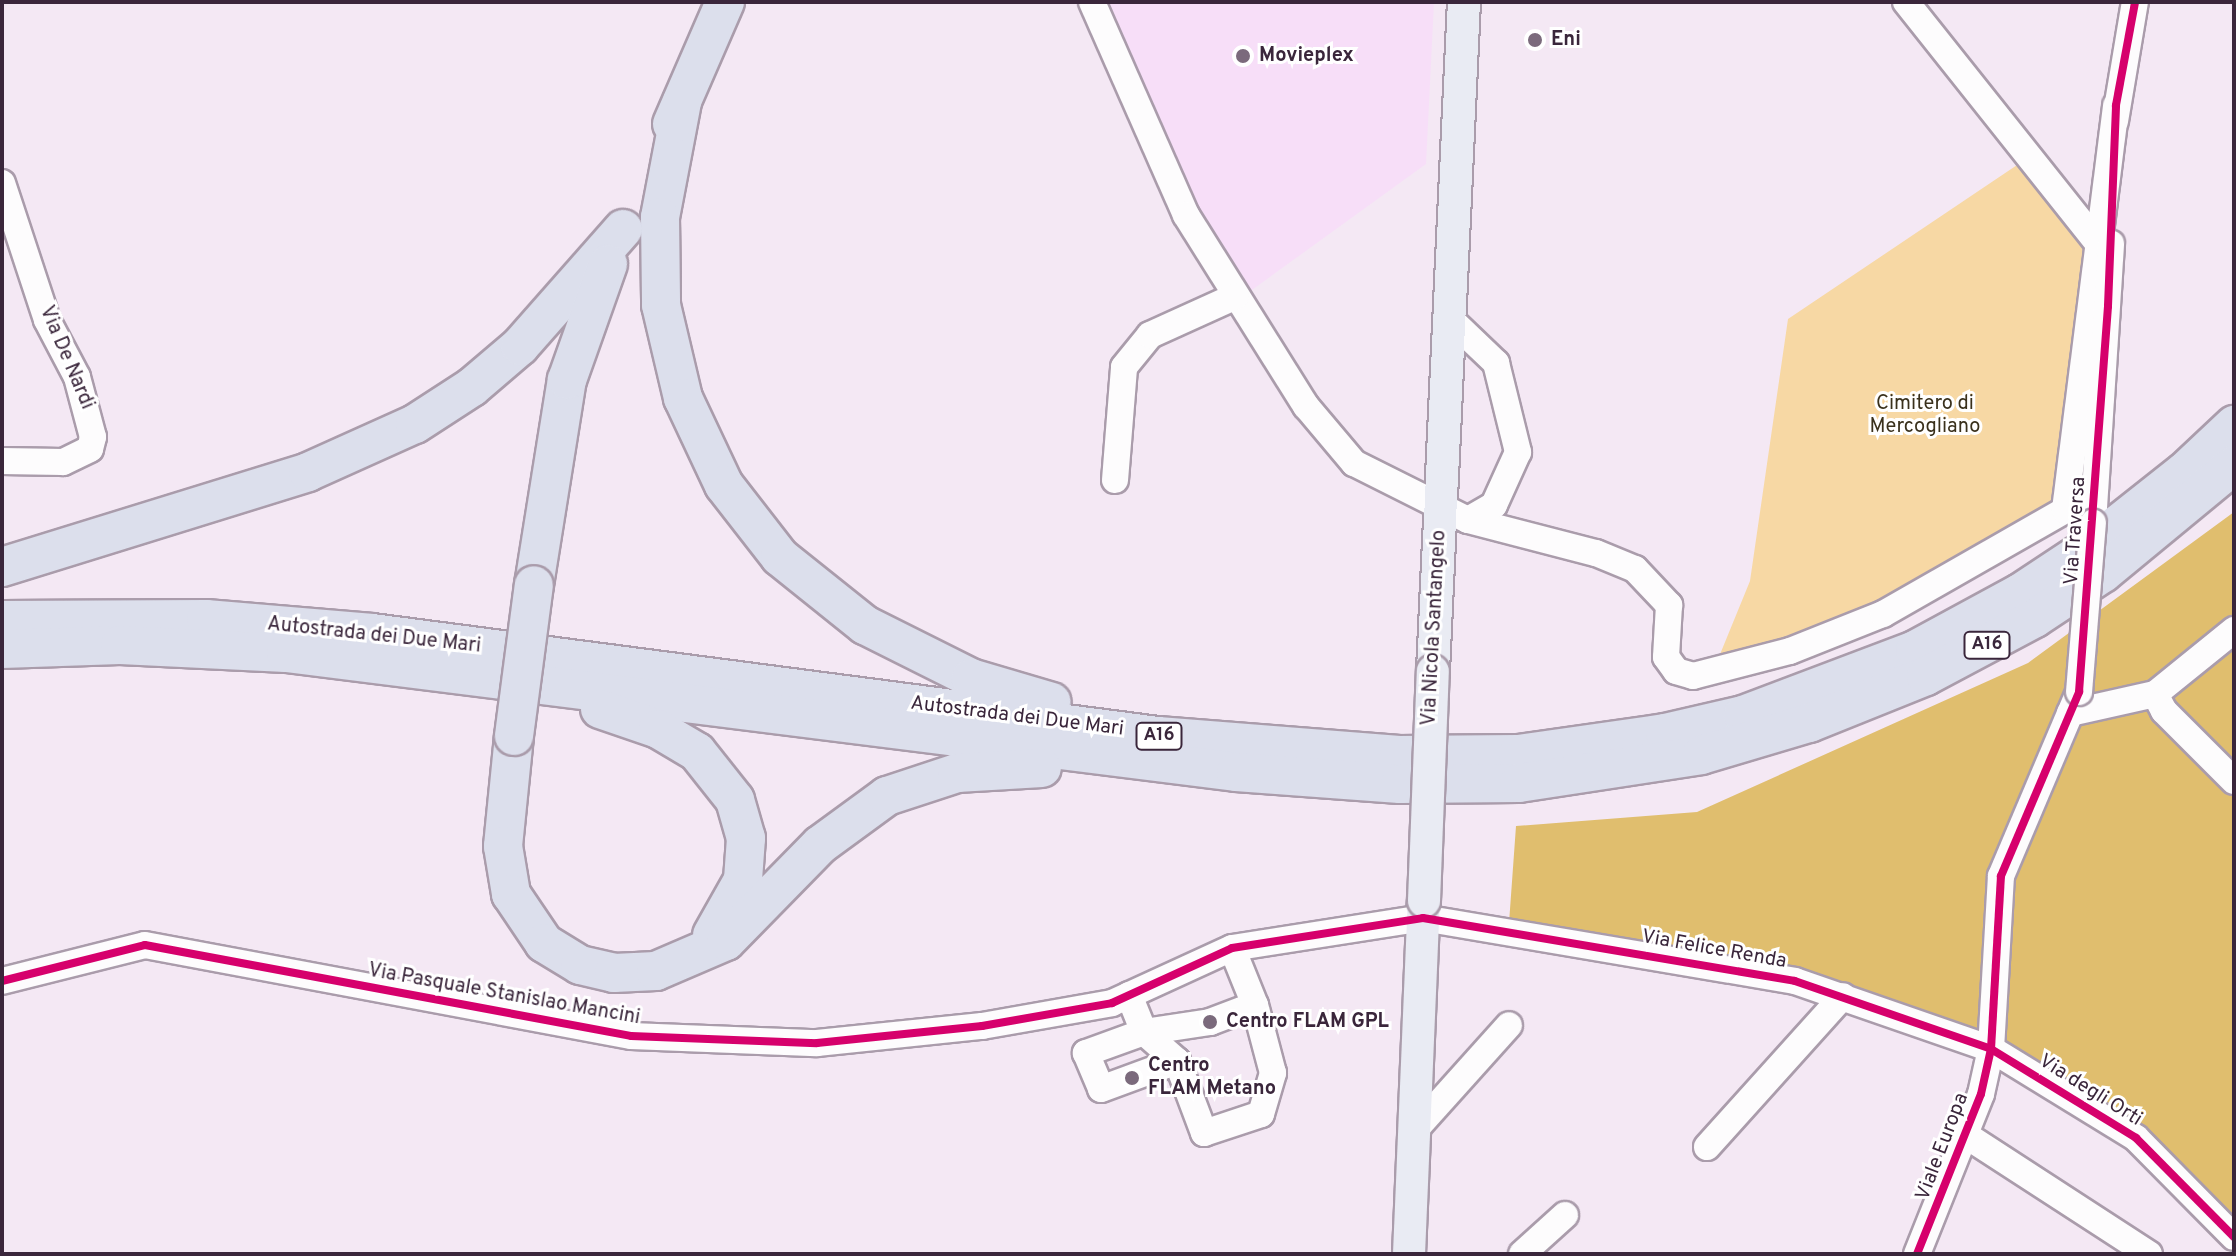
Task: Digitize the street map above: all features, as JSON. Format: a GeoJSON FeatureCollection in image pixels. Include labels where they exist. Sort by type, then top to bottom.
{"type":"FeatureCollection","features":[{"type":"Feature","properties":{"kind":"highway"},"geometry":{"type":"LineString","coordinates":[[725,2],[623,229],[567,380],[534,585],[514,736],[504,862],[511,894],[529,927],[562,956],[597,970],[637,974],[680,963],[726,941],[820,845],[864,809],[910,786],[946,775],[1013,767],[1063,768],[1317,795],[1460,800],[1591,787],[1701,755]]}},
{"type":"Feature","properties":{"kind":"highway"},"geometry":{"type":"LineString","coordinates":[[682,102],[663,188],[658,246],[661,305],[675,373],[709,458],[741,510],[780,557],[836,605],[900,645],[960,673],[1079,708],[1518,754]]}},
{"type":"Feature","properties":{"kind":"highway"},"geometry":{"type":"LineString","coordinates":[[2,567],[308,472],[415,424],[472,387],[520,346],[623,229]]}},
{"type":"Feature","properties":{"kind":"highway","name":"Autostrada dei Due Mari"},"geometry":{"type":"LineString","coordinates":[[2,620],[206,619],[357,632],[1171,737],[1385,755],[1518,754],[1665,733],[1743,715],[1915,650],[2020,593],[2088,548],[2184,472],[2234,425]]}},
{"type":"Feature","properties":{"kind":"highway","name":"Autostrada dei Due Mari"},"geometry":{"type":"LineString","coordinates":[[2,649],[60,646],[203,647],[326,657],[1318,780],[1519,783],[1701,755],[1853,707],[1981,649],[2103,573],[2234,465]]}},
{"type":"Feature","properties":{"kind":"highway"},"geometry":{"type":"LineString","coordinates":[[60,646],[541,699],[610,711],[658,729],[697,752],[726,784],[743,817],[746,838],[737,898],[716,931],[680,963]]}},
{"type":"Feature","properties":{"kind":"main road","name":"Via Nicola Santangelo"},"geometry":{"type":"LineString","coordinates":[[1409,1254],[1433,671],[1454,515],[1450,319],[1464,2]]}},
{"type":"Feature","properties":{"kind":"street"},"geometry":{"type":"LineString","coordinates":[[1092,2],[1186,215],[1306,406],[1354,463],[1454,515],[1596,553],[1635,569],[1669,605],[1666,657],[1676,671],[1693,676],[1790,651],[1883,614],[2065,510],[2096,241],[2116,105]]}},
{"type":"Feature","properties":{"kind":"street"},"geometry":{"type":"LineString","coordinates":[[1906,2],[2096,241]]}},
{"type":"Feature","properties":{"kind":"street","name":"Via Traversa"},"geometry":{"type":"LineString","coordinates":[[1991,1049],[2001,876],[2074,703],[2093,523],[2116,105],[2135,2]]}},
{"type":"Feature","properties":{"kind":"street","name":"Via De Nardi"},"geometry":{"type":"LineString","coordinates":[[2,183],[47,320],[77,377],[93,437],[90,449],[63,462],[2,461]]}},
{"type":"Feature","properties":{"kind":"street"},"geometry":{"type":"LineString","coordinates":[[1115,480],[1124,367],[1150,335],[1236,296]]}},
{"type":"Feature","properties":{"kind":"street"},"geometry":{"type":"LineString","coordinates":[[1450,319],[1496,363],[1518,452],[1494,505],[1454,515]]}},
{"type":"Feature","properties":{"kind":"street"},"geometry":{"type":"LineString","coordinates":[[2074,703],[2155,694],[2234,630]]}},
{"type":"Feature","properties":{"kind":"street"},"geometry":{"type":"LineString","coordinates":[[2155,694],[2164,711],[2234,781]]}},
{"type":"Feature","properties":{"kind":"street","name":"Via Pasquale Stanislao Mancini"},"geometry":{"type":"LineString","coordinates":[[2,981],[145,945],[631,1036],[817,1043],[982,1026],[1112,1003],[1232,948],[1424,910]]}},
{"type":"Feature","properties":{"kind":"street","name":"Via Felice Renda"},"geometry":{"type":"LineString","coordinates":[[1424,910],[1795,981],[1991,1049]]}},
{"type":"Feature","properties":{"kind":"street"},"geometry":{"type":"LineString","coordinates":[[1129,995],[1144,1032],[1177,1061],[1204,1133],[1261,1114],[1273,1073],[1255,1005],[1232,948]]}},
{"type":"Feature","properties":{"kind":"street"},"geometry":{"type":"LineString","coordinates":[[1707,1147],[1843,996]]}},
{"type":"Feature","properties":{"kind":"street"},"geometry":{"type":"LineString","coordinates":[[1177,1061],[1101,1089],[1086,1053],[1144,1032],[1210,1022],[1255,1005]]}},
{"type":"Feature","properties":{"kind":"street"},"geometry":{"type":"LineString","coordinates":[[1414,1131],[1509,1025]]}},
{"type":"Feature","properties":{"kind":"street","name":"Viale Europa"},"geometry":{"type":"LineString","coordinates":[[1917,1254],[1967,1136],[1991,1049]]}},
{"type":"Feature","properties":{"kind":"street","name":"Via degli Orti"},"geometry":{"type":"LineString","coordinates":[[1991,1049],[2136,1138],[2234,1237]]}},
{"type":"Feature","properties":{"kind":"street"},"geometry":{"type":"LineString","coordinates":[[1967,1136],[2149,1254]]}},
{"type":"Feature","properties":{"kind":"street"},"geometry":{"type":"LineString","coordinates":[[1522,1254],[1565,1215]]}},
{"type":"Feature","properties":{"kind":"shaded area"},"geometry":{"type":"Polygon","coordinates":[[[1092,2],[1434,2],[1426,164],[1238,300],[1092,2]]]}},
{"type":"Feature","properties":{"kind":"shaded area"},"geometry":{"type":"Polygon","coordinates":[[[2234,512],[2234,1227],[2145,1134],[1814,978],[1509,923],[1516,826],[1697,812],[2028,663],[2234,512]]]}},
{"type":"Feature","properties":{"kind":"green space","name":"Cimitero di Mercogliano"},"geometry":{"type":"Polygon","coordinates":[[[2029,157],[2096,241],[2065,510],[1883,614],[1714,669],[1750,581],[1788,319],[2029,157]]]}},
{"type":"Feature","properties":{"kind":"cycle path"},"geometry":{"type":"LineString","coordinates":[[1917,1254],[1981,1094],[1991,1049],[2001,876],[2079,692],[2108,306],[2116,105],[2135,2]]}},
{"type":"Feature","properties":{"kind":"cycle path"},"geometry":{"type":"LineString","coordinates":[[2,981],[145,945],[631,1036],[817,1043],[982,1026],[1112,1003],[1232,948],[1423,918],[1795,981],[1991,1049],[2136,1138],[2234,1237]]}},
{"type":"Feature","properties":{"kind":"place","name":"Eni"},"geometry":{"type":"Point","coordinates":[1535,40]}},
{"type":"Feature","properties":{"kind":"place","name":"Movieplex"},"geometry":{"type":"Point","coordinates":[1243,56]}},
{"type":"Feature","properties":{"kind":"place","name":"Centro FLAM GPL"},"geometry":{"type":"Point","coordinates":[1210,1022]}},
{"type":"Feature","properties":{"kind":"place","name":"Centro FLAM Metano"},"geometry":{"type":"Point","coordinates":[1132,1078]}}]}
